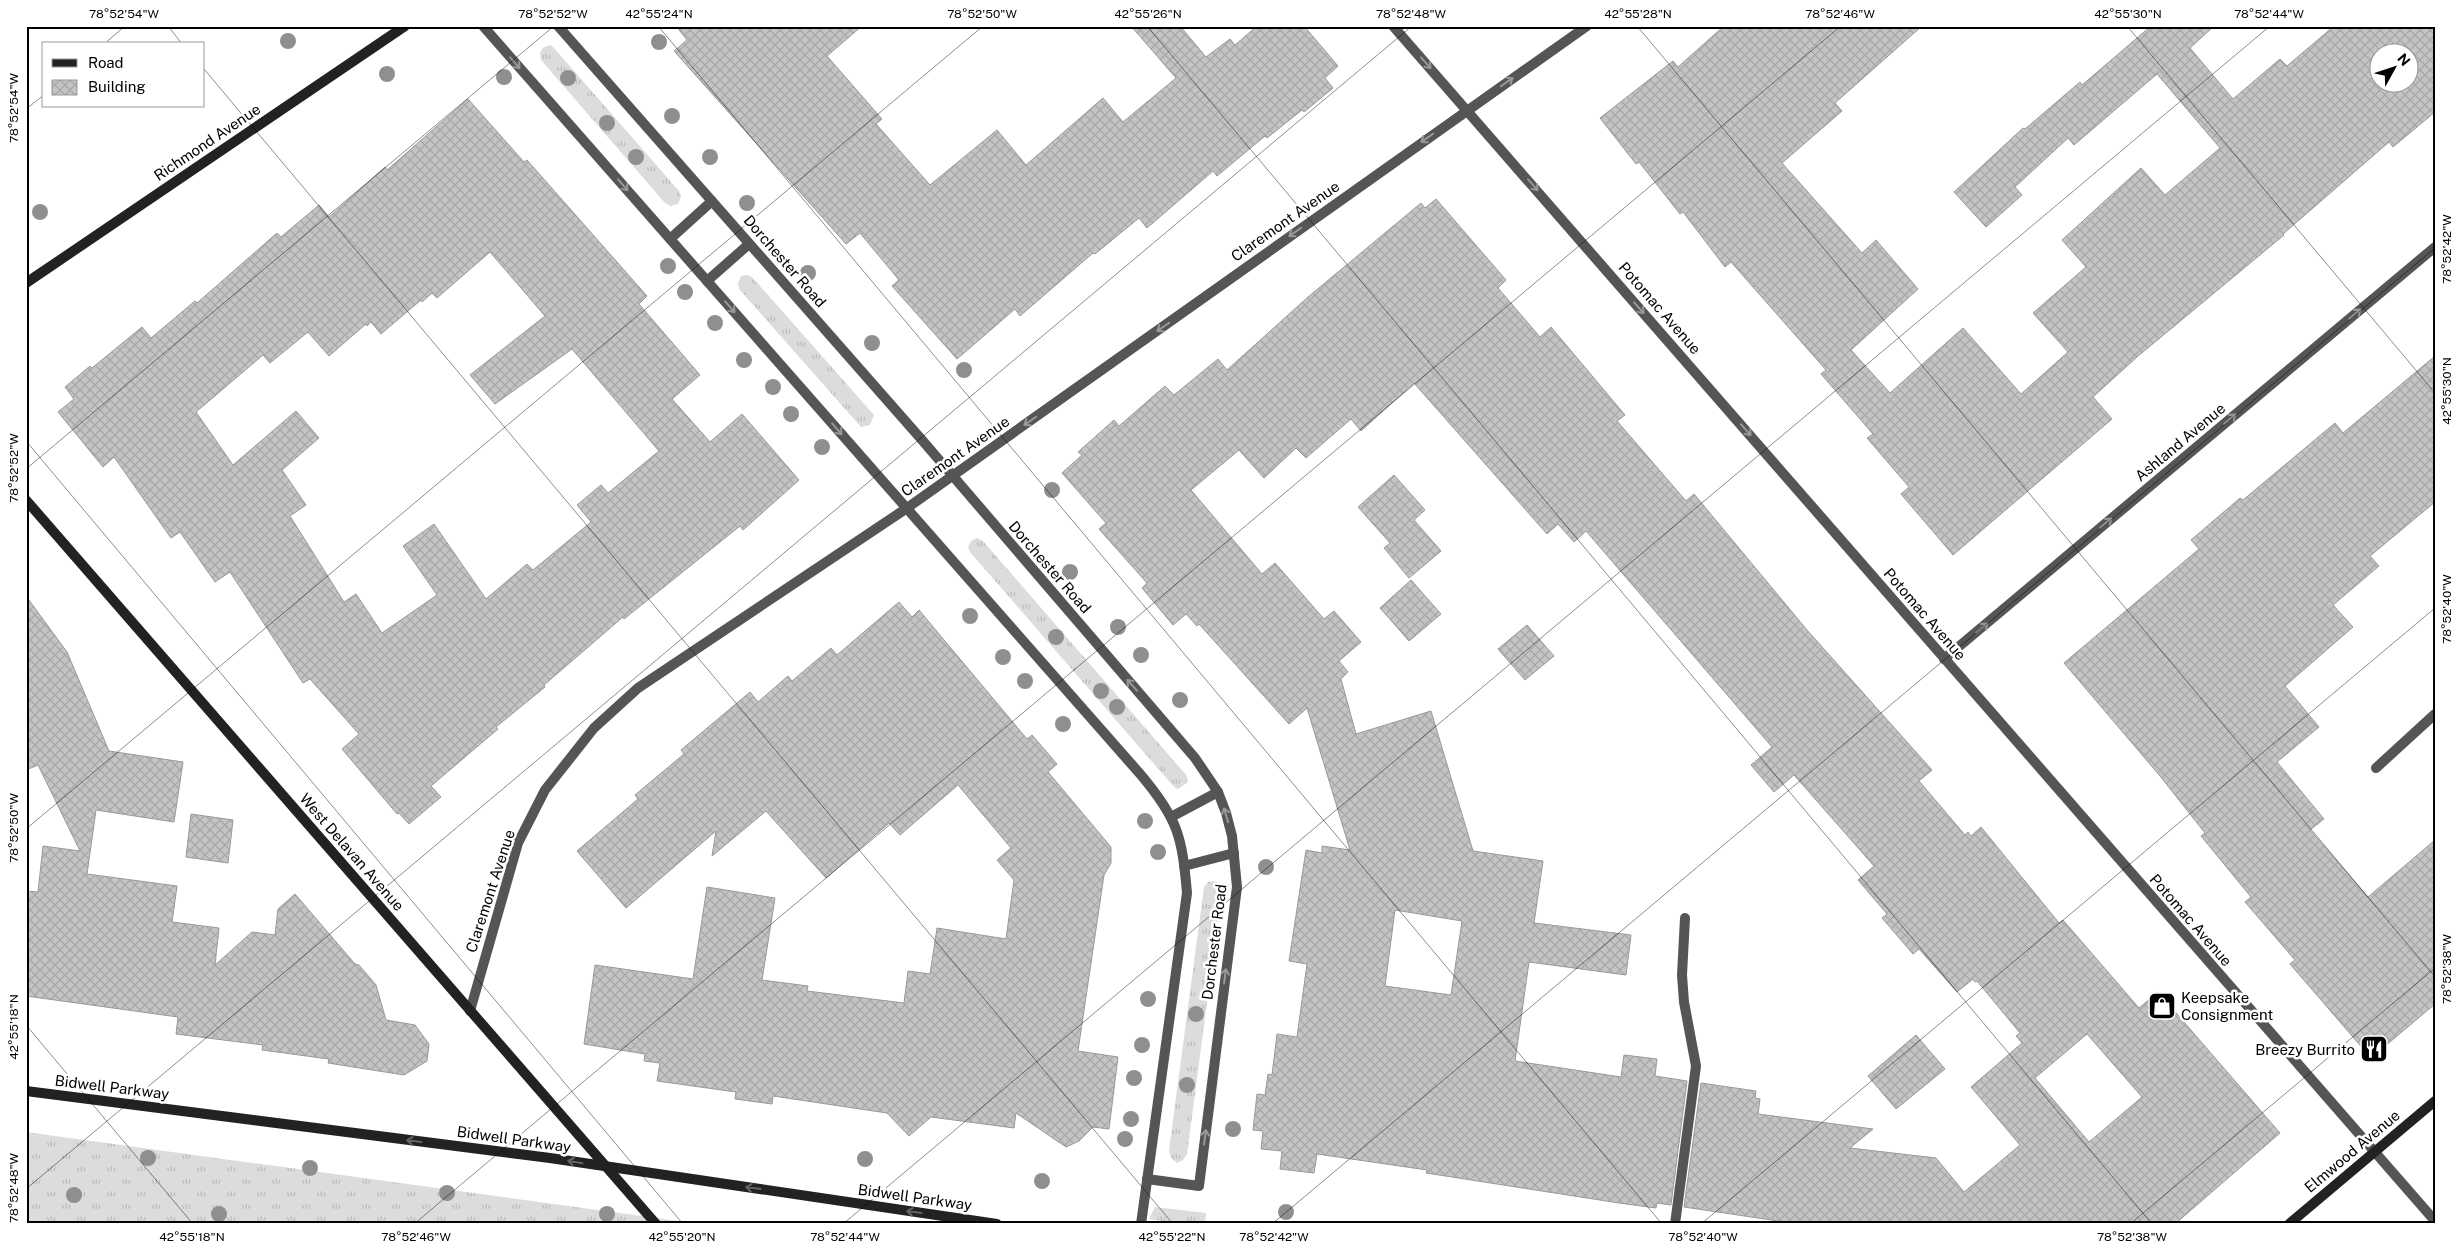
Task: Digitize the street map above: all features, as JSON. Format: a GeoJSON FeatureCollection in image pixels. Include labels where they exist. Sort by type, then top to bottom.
{"type":"FeatureCollection","features":[{"type":"Feature","properties":{"kind":"street","name":"Richmond Avenue"},"geometry":{"type":"LineString","coordinates":[[26,284],[405,26]]}},
{"type":"Feature","properties":{"kind":"street"},"geometry":{"type":"LineString","coordinates":[[483,26],[1141,775],[1163,801],[1172,817],[1178,831],[1186,893],[1179,962],[1141,1224]]}},
{"type":"Feature","properties":{"kind":"street","name":"Dorchester Road"},"geometry":{"type":"LineString","coordinates":[[558,26],[953,476],[1195,758],[1218,792],[1226,813],[1234,853],[1237,887],[1199,1186],[1147,1179]]}},
{"type":"Feature","properties":{"kind":"street","name":"Potomac Avenue"},"geometry":{"type":"LineString","coordinates":[[1394,26],[2435,1222]]}},
{"type":"Feature","properties":{"kind":"street","name":"Claremont Avenue"},"geometry":{"type":"LineString","coordinates":[[470,1010],[518,843],[545,790],[594,728],[638,688],[953,476],[1587,26]]}},
{"type":"Feature","properties":{"kind":"street"},"geometry":{"type":"LineString","coordinates":[[670,239],[712,201]]}},
{"type":"Feature","properties":{"kind":"street"},"geometry":{"type":"LineString","coordinates":[[707,281],[749,244]]}},
{"type":"Feature","properties":{"kind":"street","name":"Ashland Avenue"},"geometry":{"type":"LineString","coordinates":[[1944,659],[2435,247]]}},
{"type":"Feature","properties":{"kind":"street","name":"West Delavan Avenue"},"geometry":{"type":"LineString","coordinates":[[26,500],[656,1224]]}},
{"type":"Feature","properties":{"kind":"street"},"geometry":{"type":"LineString","coordinates":[[2376,768],[2435,714]]}},
{"type":"Feature","properties":{"kind":"street"},"geometry":{"type":"LineString","coordinates":[[1172,817],[1218,792]]}},
{"type":"Feature","properties":{"kind":"street"},"geometry":{"type":"LineString","coordinates":[[1184,866],[1234,853]]}},
{"type":"Feature","properties":{"kind":"street"},"geometry":{"type":"LineString","coordinates":[[1675,1224],[1696,1066],[1684,1002],[1682,975],[1685,918]]}},
{"type":"Feature","properties":{"kind":"street","name":"Bidwell Parkway"},"geometry":{"type":"LineString","coordinates":[[26,1091],[607,1167],[997,1224]]}},
{"type":"Feature","properties":{"kind":"street","name":"Elmwood Avenue"},"geometry":{"type":"LineString","coordinates":[[2289,1224],[2435,1101]]}},
{"type":"Feature","properties":{"kind":"green space"},"geometry":{"type":"Polygon","coordinates":[[[550,45],[679,191],[681,197],[678,204],[671,206],[665,203],[541,60],[540,53],[543,48],[550,45]]]}},
{"type":"Feature","properties":{"kind":"green space"},"geometry":{"type":"Polygon","coordinates":[[[747,275],[752,277],[874,415],[870,425],[861,427],[739,289],[738,283],[741,276],[747,275]]]}},
{"type":"Feature","properties":{"kind":"green space"},"geometry":{"type":"Polygon","coordinates":[[[977,538],[983,541],[1187,776],[1188,782],[1178,789],[1174,787],[970,552],[968,547],[971,541],[977,538]]]}},
{"type":"Feature","properties":{"kind":"green space"},"geometry":{"type":"Polygon","coordinates":[[[1214,881],[1219,883],[1222,889],[1187,1154],[1183,1160],[1177,1163],[1171,1158],[1169,1150],[1204,887],[1208,882],[1214,881]]]}},
{"type":"Feature","properties":{"kind":"green space"},"geometry":{"type":"Polygon","coordinates":[[[26,1132],[700,1224],[26,1224],[26,1132]]]}},
{"type":"Feature","properties":{"kind":"green space"},"geometry":{"type":"Polygon","coordinates":[[[1155,1207],[1206,1213],[1205,1224],[1181,1224],[1149,1219],[1155,1207]]]}},
{"type":"Feature","properties":{"kind":"building"},"geometry":{"type":"Polygon","coordinates":[[[676,26],[862,26],[827,56],[882,119],[876,124],[930,185],[997,130],[1026,165],[1103,98],[1123,122],[1176,78],[1131,26],[1180,26],[1206,57],[1230,39],[1235,45],[1257,26],[1304,26],[1338,66],[1325,78],[1333,88],[1304,112],[1302,110],[1267,138],[1265,136],[1217,176],[1213,171],[1147,228],[1139,218],[1095,254],[1093,253],[1020,316],[1015,309],[957,359],[892,286],[899,280],[860,233],[846,244],[674,51],[687,40],[676,26]]]}},
{"type":"Feature","properties":{"kind":"building"},"geometry":{"type":"Polygon","coordinates":[[[1724,26],[1922,26],[1835,103],[1842,111],[1782,163],[1862,253],[1876,240],[1918,289],[1851,350],[1890,393],[1963,328],[2021,394],[2068,352],[2033,313],[2086,267],[2062,240],[2141,168],[2165,195],[2220,148],[2157,74],[2074,145],[2068,138],[2015,187],[2022,195],[1986,227],[1954,192],[2023,128],[2025,129],[2080,82],[2082,85],[2151,26],[2214,26],[2190,48],[2233,99],[2280,59],[2287,66],[2334,26],[2435,26],[2435,112],[2393,147],[2389,142],[2284,235],[2137,357],[2093,397],[2112,419],[1953,555],[1901,494],[1909,487],[1867,438],[1873,434],[1821,374],[1826,370],[1731,262],[1725,267],[1683,212],[1680,214],[1639,162],[1636,164],[1600,118],[1673,61],[1678,67],[1724,26]]]}},
{"type":"Feature","properties":{"kind":"building"},"geometry":{"type":"Polygon","coordinates":[[[468,99],[524,162],[527,160],[647,296],[639,304],[700,375],[672,399],[710,442],[742,414],[799,480],[743,530],[740,526],[624,619],[623,617],[544,685],[545,687],[496,727],[498,729],[431,786],[441,797],[409,824],[399,813],[397,814],[342,749],[359,734],[310,679],[303,683],[230,572],[215,582],[180,532],[171,538],[114,457],[103,467],[58,412],[74,399],[65,387],[90,366],[92,368],[142,327],[151,338],[195,301],[197,303],[277,233],[281,237],[319,205],[329,217],[385,167],[387,170],[468,99]],[[490,252],[437,298],[432,293],[422,302],[421,300],[381,334],[371,322],[367,326],[366,324],[329,356],[308,332],[270,363],[263,355],[196,412],[233,465],[296,411],[319,438],[282,470],[306,505],[290,516],[344,602],[356,594],[382,633],[437,595],[403,546],[434,524],[486,599],[527,564],[533,570],[591,522],[577,505],[601,485],[608,493],[659,451],[572,349],[495,404],[470,375],[545,316],[490,252]]]}},
{"type":"Feature","properties":{"kind":"building"},"geometry":{"type":"Polygon","coordinates":[[[1436,199],[1506,280],[1498,288],[1540,337],[1551,327],[1625,415],[1617,421],[1686,501],[1694,494],[1807,630],[1932,770],[1919,781],[1965,835],[1968,832],[1971,836],[1981,827],[2059,923],[2063,920],[2139,1008],[2158,992],[2280,1133],[2175,1224],[1798,1224],[1684,1207],[1701,1083],[1756,1091],[1755,1098],[1760,1099],[1758,1114],[1873,1129],[1850,1148],[1936,1158],[1964,1192],[2020,1145],[1971,1087],[2022,1043],[2016,1036],[2020,1033],[1977,981],[1975,982],[1973,979],[1957,992],[1919,949],[1913,954],[1882,918],[1887,914],[1858,880],[1874,866],[1794,775],[1774,792],[1751,765],[1772,747],[1586,531],[1574,542],[1558,524],[1547,534],[1414,383],[1361,431],[1351,419],[1306,458],[1296,448],[1264,478],[1239,450],[1191,490],[1262,574],[1275,563],[1324,619],[1334,611],[1361,642],[1339,661],[1348,672],[1341,679],[1356,734],[1431,711],[1473,851],[1543,861],[1534,923],[1631,935],[1626,975],[1529,962],[1515,1061],[1621,1077],[1624,1055],[1657,1059],[1655,1076],[1687,1081],[1671,1205],[1657,1203],[1656,1208],[1619,1203],[1426,1173],[1427,1170],[1317,1154],[1314,1173],[1280,1169],[1282,1151],[1261,1149],[1263,1131],[1253,1130],[1257,1094],[1265,1095],[1268,1074],[1272,1075],[1277,1034],[1297,1037],[1307,964],[1289,961],[1306,850],[1322,853],[1322,846],[1350,850],[1307,708],[1289,724],[1199,624],[1197,626],[1186,614],[1173,625],[1142,588],[1147,583],[1099,529],[1106,523],[1062,473],[1082,455],[1078,452],[1114,420],[1119,426],[1165,386],[1174,395],[1218,359],[1227,370],[1308,297],[1421,203],[1425,208],[1436,199]],[[1395,910],[1385,986],[1451,995],[1462,921],[1395,910]],[[2087,1034],[2035,1078],[2089,1142],[2142,1097],[2087,1034]]]}},
{"type":"Feature","properties":{"kind":"building"},"geometry":{"type":"Polygon","coordinates":[[[2435,356],[2435,502],[2370,556],[2379,566],[2333,605],[2353,627],[2285,686],[2319,727],[2277,762],[2324,819],[2310,830],[2368,897],[2435,840],[2435,1004],[2371,1058],[2290,964],[2295,960],[2245,902],[2251,897],[2201,836],[2205,833],[2160,776],[2064,663],[2199,549],[2191,540],[2240,498],[2243,500],[2335,423],[2343,433],[2435,356]]]}},
{"type":"Feature","properties":{"kind":"building"},"geometry":{"type":"Polygon","coordinates":[[[1394,475],[1425,510],[1414,520],[1441,551],[1409,578],[1384,548],[1390,543],[1358,507],[1394,475]]]}},
{"type":"Feature","properties":{"kind":"building"},"geometry":{"type":"Polygon","coordinates":[[[1411,580],[1441,614],[1409,641],[1380,608],[1411,580]]]}},
{"type":"Feature","properties":{"kind":"building"},"geometry":{"type":"Polygon","coordinates":[[[26,596],[67,652],[109,751],[183,762],[174,822],[96,810],[87,874],[177,886],[172,922],[219,928],[215,965],[252,932],[275,935],[278,909],[295,894],[355,964],[359,965],[376,985],[386,1020],[415,1025],[429,1044],[427,1061],[404,1075],[328,1063],[329,1059],[262,1050],[263,1045],[176,1034],[178,1017],[26,996],[26,891],[38,892],[43,846],[80,851],[38,765],[26,770],[26,596]]]}},
{"type":"Feature","properties":{"kind":"building"},"geometry":{"type":"Polygon","coordinates":[[[899,602],[912,617],[919,610],[1027,739],[1032,735],[1057,764],[1048,772],[1111,847],[1111,863],[1104,875],[1078,1051],[1118,1057],[1109,1129],[1093,1127],[1079,1141],[1066,1147],[1016,1113],[1014,1128],[931,1117],[909,1136],[887,1113],[773,1096],[772,1104],[735,1099],[736,1092],[657,1081],[660,1063],[644,1061],[645,1054],[584,1044],[595,965],[693,979],[707,887],[775,898],[762,980],[808,986],[807,991],[904,1003],[908,971],[930,974],[937,928],[1006,939],[1014,880],[997,860],[1011,848],[958,785],[900,835],[889,823],[826,878],[766,811],[712,856],[716,831],[626,908],[577,851],[638,799],[635,795],[684,754],[681,750],[750,692],[758,702],[788,676],[792,681],[831,648],[837,655],[899,602]]]}},
{"type":"Feature","properties":{"kind":"building"},"geometry":{"type":"Polygon","coordinates":[[[1527,625],[1554,656],[1525,680],[1498,649],[1527,625]]]}},
{"type":"Feature","properties":{"kind":"building"},"geometry":{"type":"Polygon","coordinates":[[[191,814],[233,820],[228,863],[186,857],[191,814]]]}},
{"type":"Feature","properties":{"kind":"building"},"geometry":{"type":"Polygon","coordinates":[[[1916,1035],[1945,1069],[1896,1109],[1868,1076],[1916,1035]]]}},
{"type":"Feature","properties":{"kind":"place","name":"Keepsake Consignment"},"geometry":{"type":"Point","coordinates":[2162,1006]}},
{"type":"Feature","properties":{"kind":"place","name":"Breezy Burrito"},"geometry":{"type":"Point","coordinates":[2374,1049]}}]}
